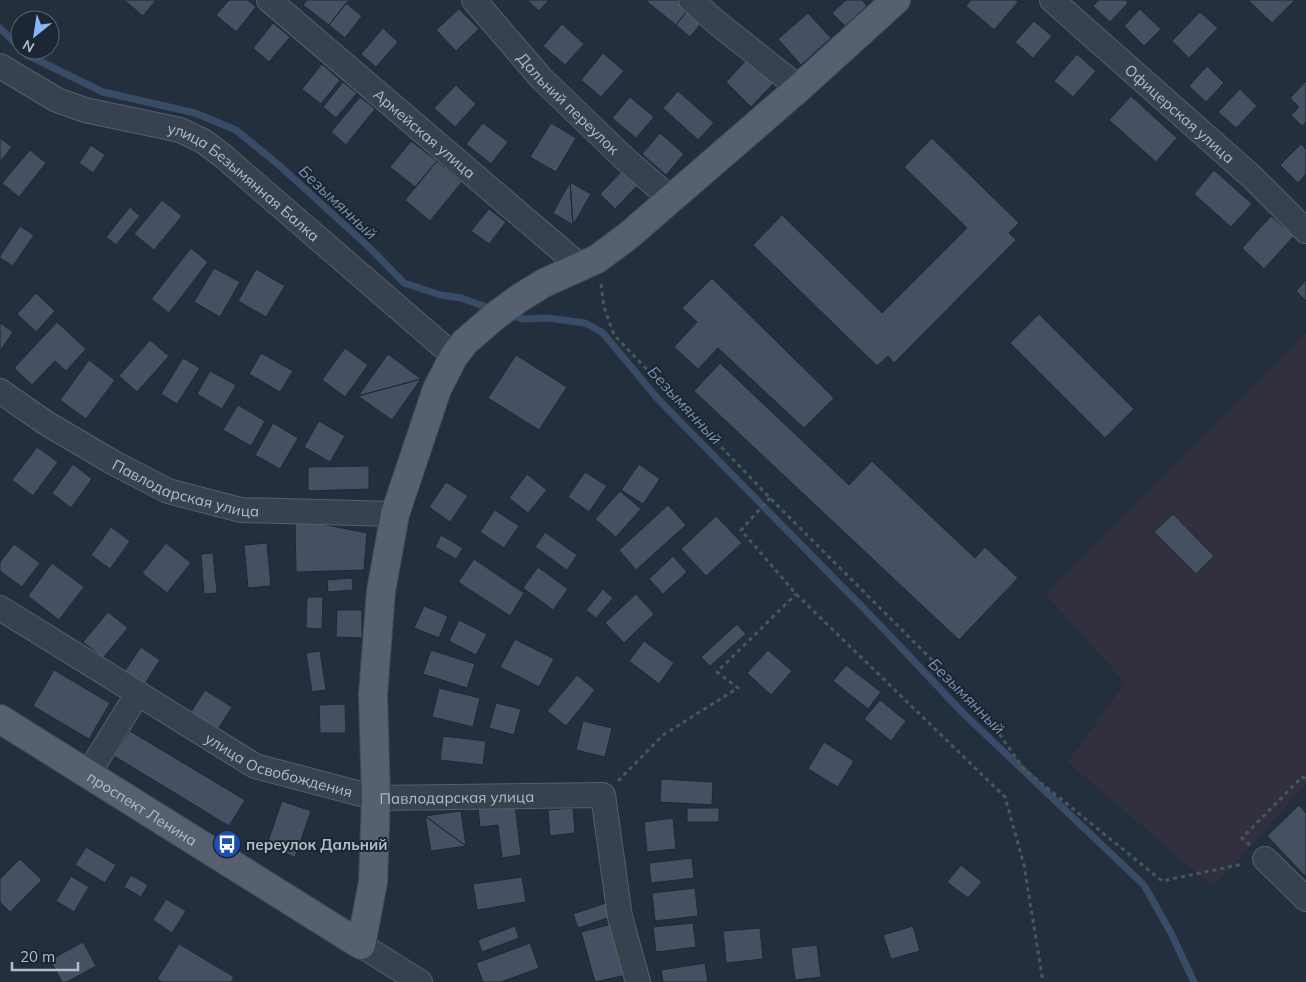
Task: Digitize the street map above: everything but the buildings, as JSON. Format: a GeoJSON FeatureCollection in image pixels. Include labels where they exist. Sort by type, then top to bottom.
{"type":"FeatureCollection","features":[{"type":"Feature","properties":{"kind":"main road"},"geometry":{"type":"LineString","coordinates":[[459,349],[502,311],[544,283],[588,263],[628,236],[799,88],[896,0]]}},
{"type":"Feature","properties":{"kind":"main road","name":"Павлодарская улица"},"geometry":{"type":"LineString","coordinates":[[376,798],[374,684],[381,591],[395,514],[436,389],[459,349]]}},
{"type":"Feature","properties":{"kind":"main road","name":"проспект Ленина"},"geometry":{"type":"LineString","coordinates":[[0,719],[360,945]]}},
{"type":"Feature","properties":{"kind":"main road"},"geometry":{"type":"LineString","coordinates":[[360,945],[373,882],[376,798]]}},
{"type":"Feature","properties":{"kind":"street","name":"Армейская улица"},"geometry":{"type":"LineString","coordinates":[[269,0],[588,263]]}},
{"type":"Feature","properties":{"kind":"street","name":"Дальний переулок"},"geometry":{"type":"LineString","coordinates":[[474,0],[541,78],[625,160],[671,199]]}},
{"type":"Feature","properties":{"kind":"street"},"geometry":{"type":"LineString","coordinates":[[691,0],[799,88]]}},
{"type":"Feature","properties":{"kind":"street","name":"Офицерская улица"},"geometry":{"type":"LineString","coordinates":[[1052,0],[1252,177],[1306,232]]}},
{"type":"Feature","properties":{"kind":"street","name":"улица Безымянная Балка"},"geometry":{"type":"LineString","coordinates":[[0,66],[57,100],[86,110],[180,130],[203,142],[459,349]]}},
{"type":"Feature","properties":{"kind":"street","name":"Павлодарская улица"},"geometry":{"type":"LineString","coordinates":[[0,391],[54,428],[168,492],[241,510],[395,514]]}},
{"type":"Feature","properties":{"kind":"street","name":"улица Освобождения"},"geometry":{"type":"LineString","coordinates":[[0,608],[255,766],[376,798]]}},
{"type":"Feature","properties":{"kind":"street"},"geometry":{"type":"LineString","coordinates":[[88,774],[138,693]]}},
{"type":"Feature","properties":{"kind":"street"},"geometry":{"type":"LineString","coordinates":[[603,795],[620,917],[638,982]]}},
{"type":"Feature","properties":{"kind":"street","name":"Павлодарская улица"},"geometry":{"type":"LineString","coordinates":[[376,798],[603,795]]}},
{"type":"Feature","properties":{"kind":"street"},"geometry":{"type":"LineString","coordinates":[[1265,859],[1306,899]]}},
{"type":"Feature","properties":{"kind":"street"},"geometry":{"type":"LineString","coordinates":[[360,945],[420,982]]}},
{"type":"Feature","properties":{"kind":"path"},"geometry":{"type":"LineString","coordinates":[[588,263],[614,335],[770,498],[983,712],[1024,769],[1162,882],[1265,859]]}},
{"type":"Feature","properties":{"kind":"path"},"geometry":{"type":"LineString","coordinates":[[770,498],[742,530],[796,594],[1005,797],[1024,865],[1043,982]]}},
{"type":"Feature","properties":{"kind":"path"},"geometry":{"type":"LineString","coordinates":[[603,795],[663,735],[738,688],[718,672],[796,594]]}},
{"type":"Feature","properties":{"kind":"path"},"geometry":{"type":"LineString","coordinates":[[1265,859],[1242,838],[1302,777],[1306,779]]}},
{"type":"Feature","properties":{"kind":"shaded area"},"geometry":{"type":"Polygon","coordinates":[[[1306,334],[1306,784],[1213,887],[1068,762],[1125,683],[1046,594],[1306,334]]]}},
{"type":"Feature","properties":{"kind":"waterway","name":"Безымянный"},"geometry":{"type":"LineString","coordinates":[[0,28],[10,38]]}},
{"type":"Feature","properties":{"kind":"waterway","name":"Безымянный"},"geometry":{"type":"LineString","coordinates":[[37,60],[103,92],[195,113],[236,130],[280,166],[371,249],[404,283],[441,295],[461,298],[492,309]]}},
{"type":"Feature","properties":{"kind":"waterway","name":"Безымянный"},"geometry":{"type":"LineString","coordinates":[[510,315],[523,319],[548,318],[585,323],[603,333],[657,398],[875,620],[963,713],[1144,885],[1171,933],[1194,982]]}},
{"type":"Feature","properties":{"kind":"place","name":"переулок Дальний"},"geometry":{"type":"Point","coordinates":[227,844]}}]}
